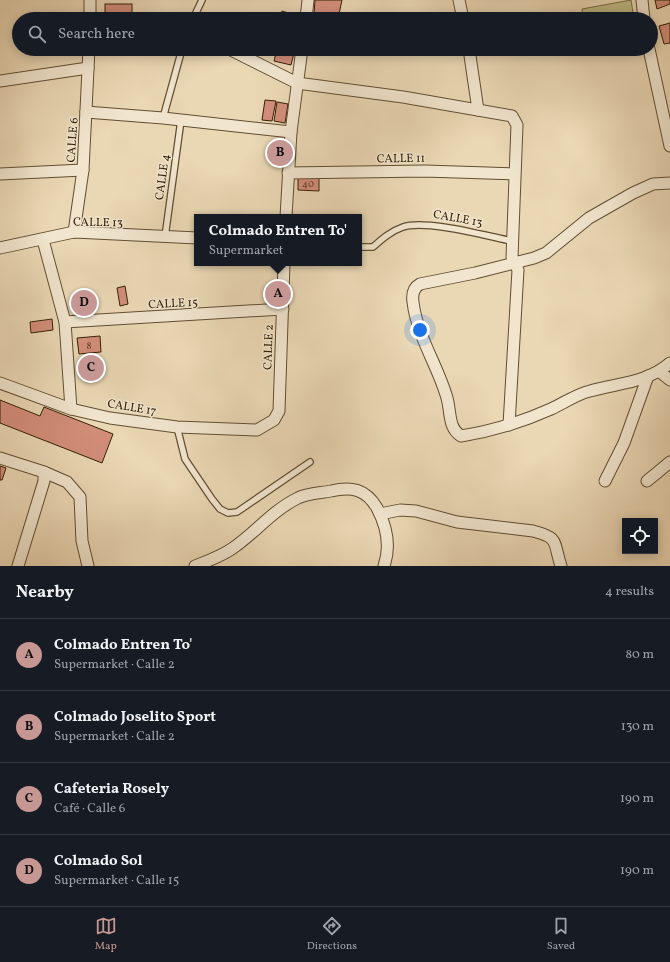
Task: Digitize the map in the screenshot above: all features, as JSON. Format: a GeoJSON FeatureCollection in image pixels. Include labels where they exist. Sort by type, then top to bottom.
{"type":"FeatureCollection","features":[{"type":"Feature","properties":{"kind":"street"},"geometry":{"type":"LineString","coordinates":[[90,0],[90,12]]}},
{"type":"Feature","properties":{"kind":"street"},"geometry":{"type":"LineString","coordinates":[[307,12],[308,0]]}},
{"type":"Feature","properties":{"kind":"street"},"geometry":{"type":"LineString","coordinates":[[459,0],[462,12]]}},
{"type":"Feature","properties":{"kind":"street"},"geometry":{"type":"LineString","coordinates":[[642,0],[643,12]]}},
{"type":"Feature","properties":{"kind":"street","name":"CALLE 6"},"geometry":{"type":"LineString","coordinates":[[74,232],[83,170],[89,56]]}},
{"type":"Feature","properties":{"kind":"street"},"geometry":{"type":"LineString","coordinates":[[243,56],[296,83],[403,97],[512,116],[515,119],[517,125],[512,257],[518,270],[510,425]]}},
{"type":"Feature","properties":{"kind":"street"},"geometry":{"type":"LineString","coordinates":[[286,214],[291,132],[296,83],[301,56]]}},
{"type":"Feature","properties":{"kind":"street"},"geometry":{"type":"LineString","coordinates":[[470,56],[478,110]]}},
{"type":"Feature","properties":{"kind":"street"},"geometry":{"type":"LineString","coordinates":[[651,56],[670,146]]}},
{"type":"Feature","properties":{"kind":"street"},"geometry":{"type":"LineString","coordinates":[[0,81],[88,68]]}},
{"type":"Feature","properties":{"kind":"street"},"geometry":{"type":"LineString","coordinates":[[86,112],[163,118],[291,132]]}},
{"type":"Feature","properties":{"kind":"street"},"geometry":{"type":"LineString","coordinates":[[0,174],[83,170]]}},
{"type":"Feature","properties":{"kind":"street","name":"CALLE 11"},"geometry":{"type":"LineString","coordinates":[[288,173],[425,171],[514,174]]}},
{"type":"Feature","properties":{"kind":"street"},"geometry":{"type":"LineString","coordinates":[[670,183],[653,184],[633,193],[589,218],[546,253],[515,263],[420,284],[416,286],[412,293],[416,317],[447,397],[452,429],[461,436],[510,425],[551,409],[589,391],[627,384],[660,372],[670,363]]}},
{"type":"Feature","properties":{"kind":"street","name":"CALLE 13"},"geometry":{"type":"LineString","coordinates":[[0,248],[43,240],[74,232],[165,238],[194,238]]}},
{"type":"Feature","properties":{"kind":"street"},"geometry":{"type":"LineString","coordinates":[[43,240],[65,322],[71,409]]}},
{"type":"Feature","properties":{"kind":"street","name":"CALLE 2"},"geometry":{"type":"LineString","coordinates":[[265,426],[274,420],[279,411],[284,266]]}},
{"type":"Feature","properties":{"kind":"street","name":"CALLE 15"},"geometry":{"type":"LineString","coordinates":[[65,322],[283,309]]}},
{"type":"Feature","properties":{"kind":"street"},"geometry":{"type":"LineString","coordinates":[[660,372],[670,380]]}},
{"type":"Feature","properties":{"kind":"street"},"geometry":{"type":"LineString","coordinates":[[605,481],[624,443],[648,376]]}},
{"type":"Feature","properties":{"kind":"street","name":"CALLE 17"},"geometry":{"type":"LineString","coordinates":[[0,383],[71,409],[110,418],[177,427],[257,430],[265,426]]}},
{"type":"Feature","properties":{"kind":"street"},"geometry":{"type":"LineString","coordinates":[[0,458],[44,472],[67,482],[80,497],[82,541],[88,566]]}},
{"type":"Feature","properties":{"kind":"street"},"geometry":{"type":"LineString","coordinates":[[647,481],[670,462]]}},
{"type":"Feature","properties":{"kind":"street"},"geometry":{"type":"LineString","coordinates":[[18,566],[44,481],[44,472]]}},
{"type":"Feature","properties":{"kind":"street"},"geometry":{"type":"LineString","coordinates":[[195,566],[234,548],[261,524],[299,497],[341,488],[358,489],[371,499],[380,514],[387,533],[388,548],[384,566]]}},
{"type":"Feature","properties":{"kind":"street"},"geometry":{"type":"LineString","coordinates":[[380,514],[400,510],[416,511],[458,522],[533,531],[544,534],[552,538],[556,543],[561,566]]}},
{"type":"Feature","properties":{"kind":"lane"},"geometry":{"type":"LineString","coordinates":[[196,12],[202,0]]}},
{"type":"Feature","properties":{"kind":"lane"},"geometry":{"type":"LineString","coordinates":[[163,118],[180,56]]}},
{"type":"Feature","properties":{"kind":"lane","name":"CALLE 4"},"geometry":{"type":"LineString","coordinates":[[165,238],[181,120]]}},
{"type":"Feature","properties":{"kind":"lane","name":"CALLE 13"},"geometry":{"type":"LineString","coordinates":[[362,247],[373,247],[386,235],[404,226],[437,226],[512,242]]}},
{"type":"Feature","properties":{"kind":"lane"},"geometry":{"type":"LineString","coordinates":[[177,427],[185,459],[212,499],[220,509],[228,513],[237,512],[310,462]]}},
{"type":"Feature","properties":{"kind":"shaded area"},"geometry":{"type":"Polygon","coordinates":[[[631,0],[633,12],[582,12],[582,9],[631,0]]]}},
{"type":"Feature","properties":{"kind":"building"},"geometry":{"type":"Polygon","coordinates":[[[315,0],[342,0],[339,12],[314,12],[315,0]]]}},
{"type":"Feature","properties":{"kind":"building"},"geometry":{"type":"Polygon","coordinates":[[[655,0],[670,0],[670,4],[657,9],[655,0]]]}},
{"type":"Feature","properties":{"kind":"building"},"geometry":{"type":"Polygon","coordinates":[[[105,4],[132,4],[132,12],[105,12],[105,4]]]}},
{"type":"Feature","properties":{"kind":"building"},"geometry":{"type":"Polygon","coordinates":[[[670,23],[670,43],[664,44],[659,26],[670,23]]]}},
{"type":"Feature","properties":{"kind":"building"},"geometry":{"type":"Polygon","coordinates":[[[275,56],[293,56],[291,65],[274,61],[275,56]]]}},
{"type":"Feature","properties":{"kind":"building"},"geometry":{"type":"Polygon","coordinates":[[[265,100],[276,101],[272,121],[262,120],[265,100]]]}},
{"type":"Feature","properties":{"kind":"building"},"geometry":{"type":"Polygon","coordinates":[[[277,102],[288,104],[285,123],[274,121],[277,102]]]}},
{"type":"Feature","properties":{"kind":"building"},"geometry":{"type":"Polygon","coordinates":[[[298,176],[319,176],[319,191],[298,190],[298,176]]]}},
{"type":"Feature","properties":{"kind":"building"},"geometry":{"type":"Polygon","coordinates":[[[125,286],[128,304],[120,306],[117,288],[125,286]]]}},
{"type":"Feature","properties":{"kind":"building"},"geometry":{"type":"Polygon","coordinates":[[[52,319],[53,330],[31,333],[30,322],[52,319]]]}},
{"type":"Feature","properties":{"kind":"building"},"geometry":{"type":"Polygon","coordinates":[[[100,336],[101,352],[79,354],[77,338],[100,336]]]}},
{"type":"Feature","properties":{"kind":"building"},"geometry":{"type":"Polygon","coordinates":[[[0,400],[40,416],[44,407],[113,434],[102,463],[0,423],[0,400]]]}},
{"type":"Feature","properties":{"kind":"building"},"geometry":{"type":"Polygon","coordinates":[[[0,466],[6,468],[2,480],[0,480],[0,466]]]}},
{"type":"Feature","properties":{"kind":"place","name":"Colmado Joselito Sport"},"geometry":{"type":"Point","coordinates":[280,153]}},
{"type":"Feature","properties":{"kind":"place","name":"Colmado Entren To'"},"geometry":{"type":"Point","coordinates":[278,294]}},
{"type":"Feature","properties":{"kind":"place","name":"Colmado Sol"},"geometry":{"type":"Point","coordinates":[84,303]}},
{"type":"Feature","properties":{"kind":"place","name":"Cafeteria Rosely"},"geometry":{"type":"Point","coordinates":[91,368]}}]}
